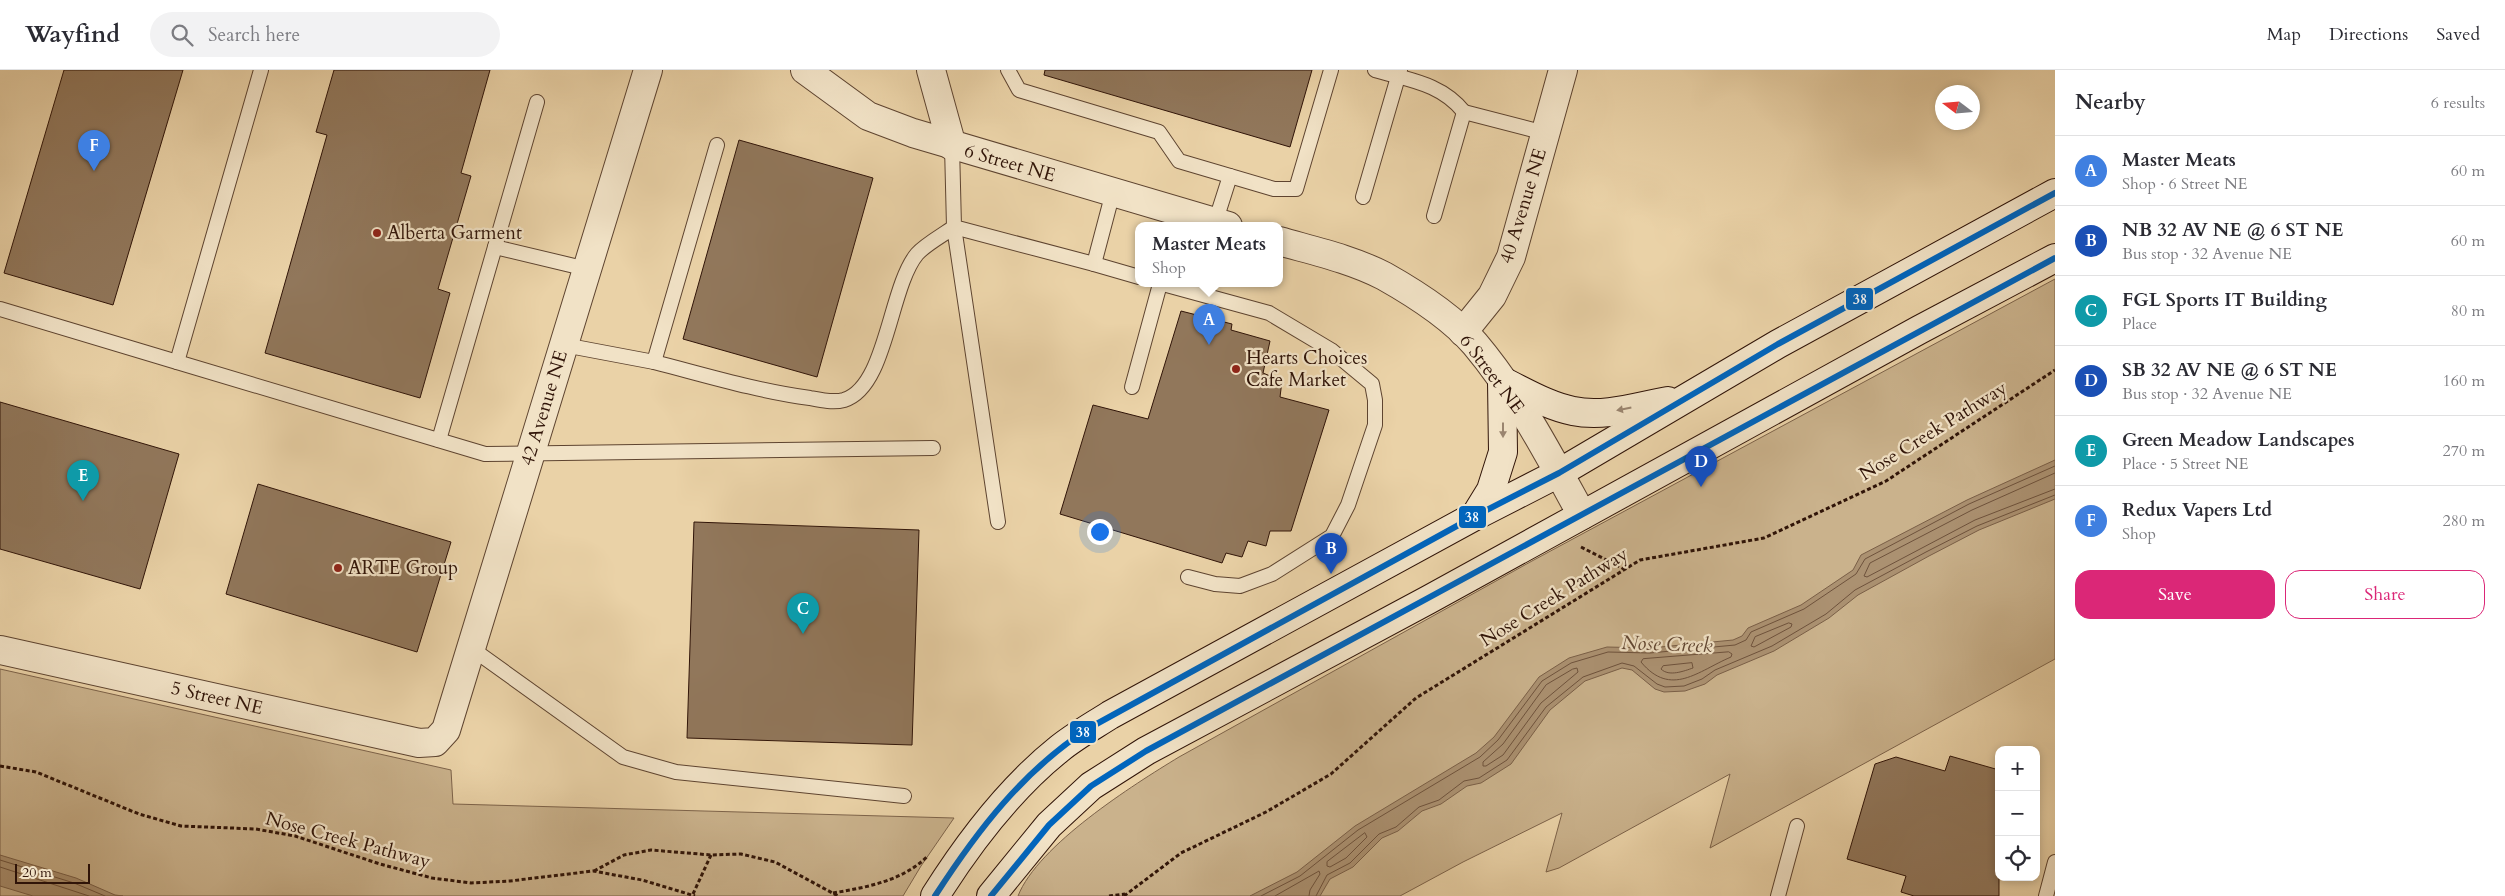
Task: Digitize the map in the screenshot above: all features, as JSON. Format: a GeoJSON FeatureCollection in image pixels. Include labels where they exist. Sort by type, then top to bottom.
{"type":"FeatureCollection","features":[{"type":"Feature","properties":{"kind":"main road","name":"42 Avenue NE"},"geometry":{"type":"LineString","coordinates":[[435,742],[446,730],[648,70]]}},
{"type":"Feature","properties":{"kind":"main road","name":"6 Street NE"},"geometry":{"type":"LineString","coordinates":[[806,70],[868,116],[952,146],[1215,222]]}},
{"type":"Feature","properties":{"kind":"main road"},"geometry":{"type":"LineString","coordinates":[[930,70],[952,146]]}},
{"type":"Feature","properties":{"kind":"main road","name":"40 Avenue NE"},"geometry":{"type":"LineString","coordinates":[[1463,332],[1492,296],[1510,257],[1563,70]]}},
{"type":"Feature","properties":{"kind":"main road"},"geometry":{"type":"LineString","coordinates":[[935,896],[971,842],[1013,793],[1059,749],[1110,715],[1475,516],[1559,473],[1778,344],[2055,193]]}},
{"type":"Feature","properties":{"kind":"main road","name":"6 Street NE"},"geometry":{"type":"LineString","coordinates":[[1283,242],[1345,260],[1382,276],[1423,299],[1463,332],[1502,381],[1559,473],[1582,515]]}},
{"type":"Feature","properties":{"kind":"main road"},"geometry":{"type":"LineString","coordinates":[[991,896],[1049,825],[1091,786],[1146,751],[1919,330],[2055,258]]}},
{"type":"Feature","properties":{"kind":"main road"},"geometry":{"type":"LineString","coordinates":[[1475,516],[1491,490],[1503,452],[1502,381],[1554,406],[1576,412],[1609,412],[1690,396]]}},
{"type":"Feature","properties":{"kind":"main road","name":"5 Street NE"},"geometry":{"type":"LineString","coordinates":[[0,650],[419,744],[435,742]]}},
{"type":"Feature","properties":{"kind":"lane"},"geometry":{"type":"LineString","coordinates":[[178,362],[262,70]]}},
{"type":"Feature","properties":{"kind":"lane"},"geometry":{"type":"LineString","coordinates":[[1008,70],[1019,90],[1159,132],[1179,161],[1274,189],[1296,189],[1331,70]]}},
{"type":"Feature","properties":{"kind":"lane"},"geometry":{"type":"LineString","coordinates":[[1375,70],[1399,74],[1442,90],[1455,100],[1464,112],[1545,133]]}},
{"type":"Feature","properties":{"kind":"lane"},"geometry":{"type":"LineString","coordinates":[[1363,197],[1399,74]]}},
{"type":"Feature","properties":{"kind":"lane"},"geometry":{"type":"LineString","coordinates":[[439,440],[537,102]]}},
{"type":"Feature","properties":{"kind":"lane"},"geometry":{"type":"LineString","coordinates":[[1434,216],[1464,112]]}},
{"type":"Feature","properties":{"kind":"lane"},"geometry":{"type":"LineString","coordinates":[[654,362],[717,145]]}},
{"type":"Feature","properties":{"kind":"lane"},"geometry":{"type":"LineString","coordinates":[[952,146],[954,227],[998,522]]}},
{"type":"Feature","properties":{"kind":"lane"},"geometry":{"type":"LineString","coordinates":[[1222,222],[1230,176]]}},
{"type":"Feature","properties":{"kind":"lane"},"geometry":{"type":"LineString","coordinates":[[1094,264],[1113,192]]}},
{"type":"Feature","properties":{"kind":"lane"},"geometry":{"type":"LineString","coordinates":[[564,345],[654,362],[787,395],[831,401],[844,400],[862,388],[876,365],[901,285],[918,253],[954,227]]}},
{"type":"Feature","properties":{"kind":"lane"},"geometry":{"type":"LineString","coordinates":[[954,227],[1135,276]]}},
{"type":"Feature","properties":{"kind":"lane"},"geometry":{"type":"LineString","coordinates":[[495,247],[588,268]]}},
{"type":"Feature","properties":{"kind":"lane"},"geometry":{"type":"LineString","coordinates":[[1132,386],[1161,287]]}},
{"type":"Feature","properties":{"kind":"lane"},"geometry":{"type":"LineString","coordinates":[[1173,287],[1269,313],[1331,350],[1372,384],[1374,400],[1375,425],[1348,506],[1332,536],[1272,574],[1240,586],[1216,584],[1188,577]]}},
{"type":"Feature","properties":{"kind":"lane"},"geometry":{"type":"LineString","coordinates":[[0,309],[485,454],[933,448]]}},
{"type":"Feature","properties":{"kind":"lane"},"geometry":{"type":"LineString","coordinates":[[471,648],[623,757],[652,767],[676,772],[904,796]]}},
{"type":"Feature","properties":{"kind":"lane"},"geometry":{"type":"LineString","coordinates":[[1778,896],[1797,826]]}},
{"type":"Feature","properties":{"kind":"lane"},"geometry":{"type":"LineString","coordinates":[[2046,896],[2055,862]]}},
{"type":"Feature","properties":{"kind":"path","name":"Nose Creek Pathway"},"geometry":{"type":"LineString","coordinates":[[1125,895],[1181,853],[1266,812],[1331,774],[1416,698],[1640,560],[1764,538],[1773,534],[1886,481],[2055,370]]}},
{"type":"Feature","properties":{"kind":"path"},"geometry":{"type":"LineString","coordinates":[[1573,543],[1624,570]]}},
{"type":"Feature","properties":{"kind":"path","name":"Nose Creek Pathway"},"geometry":{"type":"LineString","coordinates":[[0,766],[36,772],[138,814],[182,826],[256,829],[295,836],[380,864],[432,878],[471,883],[510,881],[594,871],[642,880],[694,895]]}},
{"type":"Feature","properties":{"kind":"path"},"geometry":{"type":"LineString","coordinates":[[594,871],[624,854],[651,850],[742,854],[775,862],[838,896]]}},
{"type":"Feature","properties":{"kind":"path"},"geometry":{"type":"LineString","coordinates":[[694,895],[711,854]]}},
{"type":"Feature","properties":{"kind":"path"},"geometry":{"type":"LineString","coordinates":[[833,894],[873,886],[903,874],[917,866],[929,855]]}},
{"type":"Feature","properties":{"kind":"path"},"geometry":{"type":"LineString","coordinates":[[1109,896],[1125,895]]}},
{"type":"Feature","properties":{"kind":"shaded area"},"geometry":{"type":"Polygon","coordinates":[[[2055,279],[2055,659],[1710,848],[1730,774],[1559,868],[1546,872],[1562,813],[1463,862],[1400,896],[1018,896],[1029,877],[1045,857],[1066,837],[1137,783],[1179,757],[1532,561],[2055,279]]]}},
{"type":"Feature","properties":{"kind":"shaded area"},"geometry":{"type":"Polygon","coordinates":[[[0,669],[451,770],[453,804],[954,818],[903,896],[0,896],[0,669]]]}},
{"type":"Feature","properties":{"kind":"water"},"geometry":{"type":"Polygon","coordinates":[[[2055,460],[2055,499],[1979,530],[1929,556],[1858,595],[1829,618],[1774,651],[1717,675],[1705,684],[1685,691],[1664,692],[1655,689],[1632,670],[1622,668],[1585,681],[1550,710],[1511,764],[1481,783],[1467,786],[1441,804],[1422,811],[1398,831],[1382,838],[1353,867],[1330,879],[1320,896],[1250,896],[1297,872],[1355,826],[1476,753],[1494,737],[1539,677],[1569,658],[1607,647],[1650,648],[1733,640],[1742,636],[1748,628],[1801,605],[1853,570],[1861,555],[1967,500],[2055,460]]]}},
{"type":"Feature","properties":{"kind":"water"},"geometry":{"type":"Polygon","coordinates":[[[0,855],[76,878],[115,895],[123,896],[33,896],[0,886],[0,855]]]}},
{"type":"Feature","properties":{"kind":"building"},"geometry":{"type":"Polygon","coordinates":[[[64,70],[183,70],[113,305],[4,273],[64,70]]]}},
{"type":"Feature","properties":{"kind":"building","name":"Alberta Garment"},"geometry":{"type":"Polygon","coordinates":[[[334,70],[490,70],[461,173],[471,176],[438,289],[450,293],[420,398],[265,353],[327,135],[316,132],[334,70]]]}},
{"type":"Feature","properties":{"kind":"building"},"geometry":{"type":"Polygon","coordinates":[[[1045,70],[1312,70],[1290,147],[1044,75],[1045,70]]]}},
{"type":"Feature","properties":{"kind":"building"},"geometry":{"type":"Polygon","coordinates":[[[739,140],[873,178],[817,377],[683,339],[739,140]]]}},
{"type":"Feature","properties":{"kind":"building"},"geometry":{"type":"Polygon","coordinates":[[[1181,311],[1232,324],[1231,330],[1270,341],[1263,373],[1282,381],[1280,397],[1329,410],[1291,531],[1270,531],[1266,546],[1248,541],[1242,557],[1226,553],[1222,563],[1060,514],[1093,405],[1148,419],[1181,311]]]}},
{"type":"Feature","properties":{"kind":"building"},"geometry":{"type":"Polygon","coordinates":[[[0,402],[179,454],[140,589],[0,549],[0,402]]]}},
{"type":"Feature","properties":{"kind":"building","name":"ARTE Group"},"geometry":{"type":"Polygon","coordinates":[[[258,484],[451,542],[417,652],[226,594],[258,484]]]}},
{"type":"Feature","properties":{"kind":"building"},"geometry":{"type":"Polygon","coordinates":[[[694,522],[919,530],[912,745],[687,738],[694,522]]]}},
{"type":"Feature","properties":{"kind":"building"},"geometry":{"type":"Polygon","coordinates":[[[1950,756],[1995,769],[1995,881],[1999,881],[1999,896],[1914,896],[1901,892],[1906,876],[1847,859],[1875,764],[1896,757],[1945,771],[1950,756]]]}},
{"type":"Feature","properties":{"kind":"transit line","name":"38"},"geometry":{"type":"LineString","coordinates":[[935,896],[985,825],[1023,782],[1044,762],[1091,727],[1475,516],[1559,473],[1778,344],[2055,193]]}},
{"type":"Feature","properties":{"kind":"transit line","name":"38"},"geometry":{"type":"LineString","coordinates":[[991,896],[1049,825],[1091,786],[1146,751],[2055,258]]}},
{"type":"Feature","properties":{"kind":"place","name":"Redux Vapers Ltd"},"geometry":{"type":"Point","coordinates":[94,171]}},
{"type":"Feature","properties":{"kind":"place","name":"Alberta Garment"},"geometry":{"type":"Point","coordinates":[377,233]}},
{"type":"Feature","properties":{"kind":"place","name":"Master Meats"},"geometry":{"type":"Point","coordinates":[1209,345]}},
{"type":"Feature","properties":{"kind":"place","name":"Hearts Choices Cafe Market"},"geometry":{"type":"Point","coordinates":[1236,369]}},
{"type":"Feature","properties":{"kind":"place","name":"SB 32 AV NE @ 6 ST NE"},"geometry":{"type":"Point","coordinates":[1701,487]}},
{"type":"Feature","properties":{"kind":"place","name":"Green Meadow Landscapes"},"geometry":{"type":"Point","coordinates":[83,501]}},
{"type":"Feature","properties":{"kind":"place","name":"ARTE Group"},"geometry":{"type":"Point","coordinates":[338,568]}},
{"type":"Feature","properties":{"kind":"place","name":"NB 32 AV NE @ 6 ST NE"},"geometry":{"type":"Point","coordinates":[1331,574]}},
{"type":"Feature","properties":{"kind":"place","name":"FGL Sports IT Building"},"geometry":{"type":"Point","coordinates":[803,634]}},
{"type":"Feature","properties":{"kind":"water label","name":"Nose Creek"},"geometry":{"type":"Point","coordinates":[1667,644]}}]}
